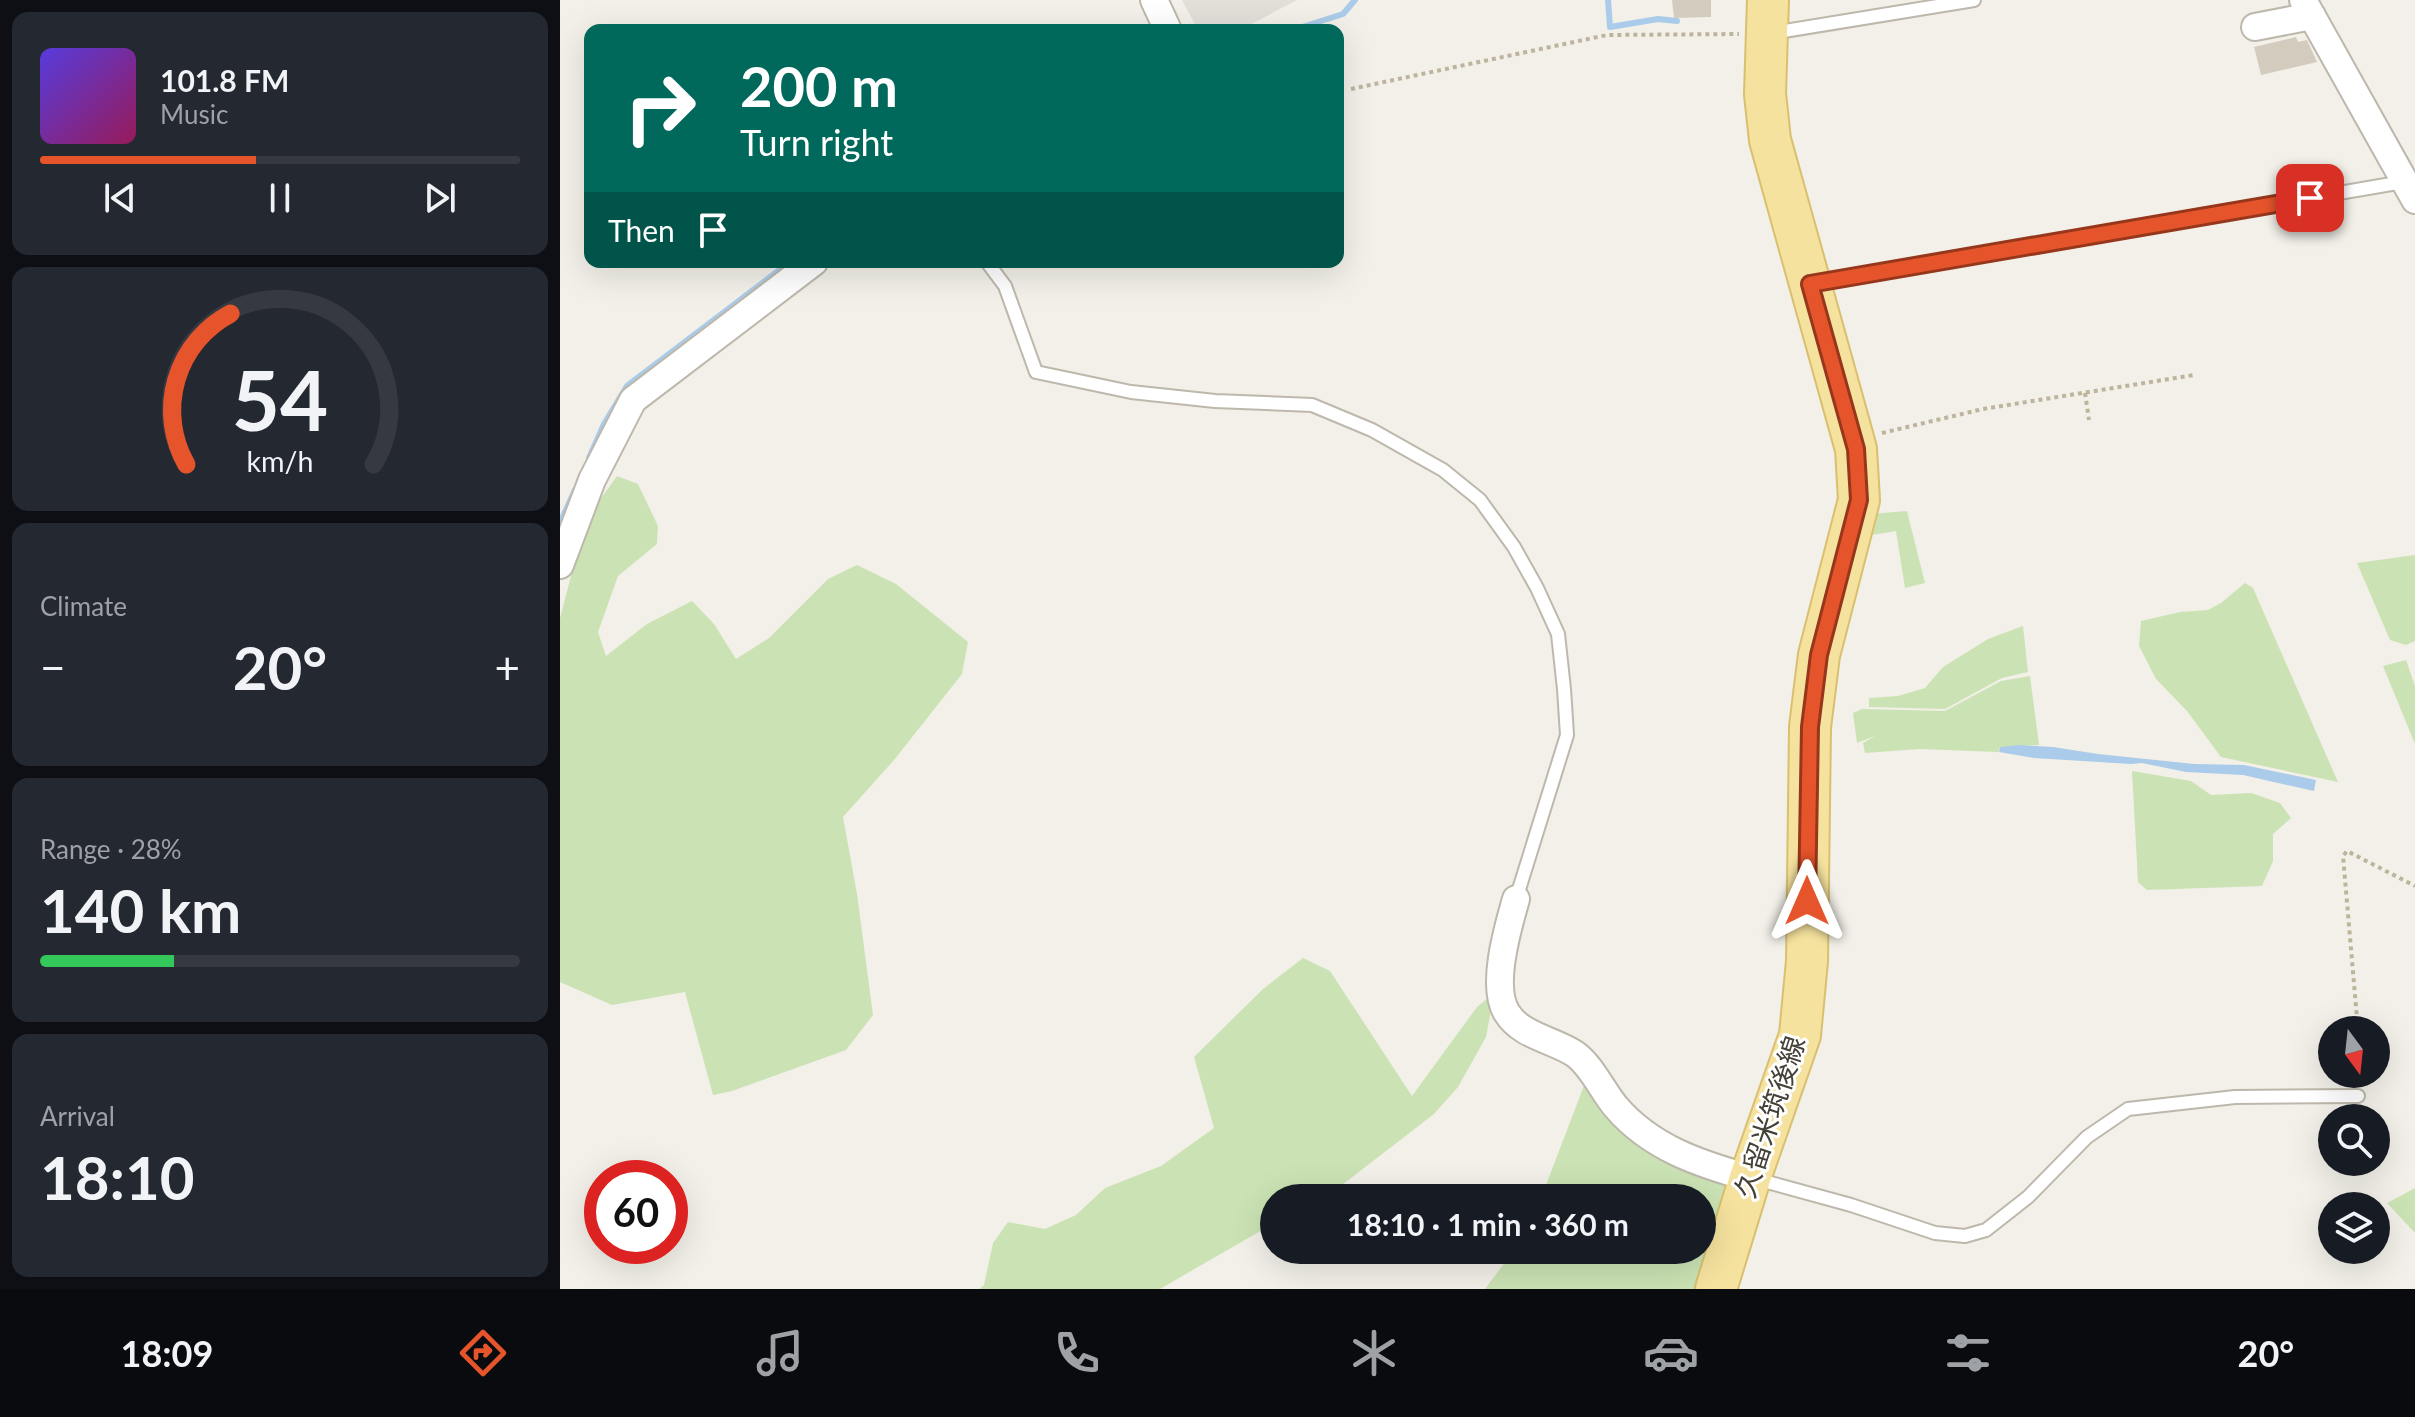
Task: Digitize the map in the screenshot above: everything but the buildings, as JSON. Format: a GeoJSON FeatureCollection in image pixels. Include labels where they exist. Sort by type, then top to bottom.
{"type":"FeatureCollection","features":[{"type":"Feature","properties":{"kind":"main road","name":"久留米筑後線"},"geometry":{"type":"LineString","coordinates":[[1716,1289],[1750,1178],[1800,1035],[1807,961],[1810,727],[1819,655],[1859,500],[1853,440],[1770,140],[1765,94],[1767,17]]}},
{"type":"Feature","properties":{"kind":"street"},"geometry":{"type":"LineString","coordinates":[[1154,0],[1165,24]]}},
{"type":"Feature","properties":{"kind":"street"},"geometry":{"type":"LineString","coordinates":[[2255,27],[2307,8],[2409,191]]}},
{"type":"Feature","properties":{"kind":"street"},"geometry":{"type":"LineString","coordinates":[[560,565],[592,480],[633,400],[806,268]]}},
{"type":"Feature","properties":{"kind":"street"},"geometry":{"type":"LineString","coordinates":[[1516,899],[1505,937],[1500,981],[1506,1013],[1524,1029],[1577,1056],[1617,1109],[1647,1136],[1699,1164],[1750,1178]]}},
{"type":"Feature","properties":{"kind":"lane"},"geometry":{"type":"LineString","coordinates":[[1767,17],[1888,16],[1974,0]]}},
{"type":"Feature","properties":{"kind":"lane"},"geometry":{"type":"LineString","coordinates":[[1810,284],[2409,191]]}},
{"type":"Feature","properties":{"kind":"lane"},"geometry":{"type":"LineString","coordinates":[[992,268],[1005,286],[1036,372],[1131,392],[1215,401],[1312,405],[1372,430],[1443,470],[1480,500],[1514,547],[1558,634],[1564,689],[1567,735],[1516,899]]}},
{"type":"Feature","properties":{"kind":"lane"},"geometry":{"type":"LineString","coordinates":[[1750,1178],[1851,1205],[1935,1233],[1965,1236],[1986,1230],[2028,1197],[2087,1137],[2128,1109],[2235,1097],[2358,1096]]}},
{"type":"Feature","properties":{"kind":"path"},"geometry":{"type":"LineString","coordinates":[[1351,89],[1607,35],[1767,17]]}},
{"type":"Feature","properties":{"kind":"path"},"geometry":{"type":"LineString","coordinates":[[1853,440],[1983,409],[2194,375]]}},
{"type":"Feature","properties":{"kind":"path"},"geometry":{"type":"LineString","coordinates":[[2085,393],[2089,420]]}},
{"type":"Feature","properties":{"kind":"path"},"geometry":{"type":"LineString","coordinates":[[2357,1016],[2343,856],[2347,851],[2415,886]]}},
{"type":"Feature","properties":{"kind":"shaded area"},"geometry":{"type":"Polygon","coordinates":[[[1182,0],[1297,0],[1251,24],[1195,24],[1182,0]]]}},
{"type":"Feature","properties":{"kind":"green space"},"geometry":{"type":"Polygon","coordinates":[[[617,476],[638,484],[658,526],[657,544],[618,576],[598,632],[606,656],[647,624],[692,601],[714,624],[736,659],[769,638],[828,579],[857,565],[896,584],[968,642],[962,674],[894,760],[843,817],[873,1015],[846,1050],[713,1095],[685,992],[612,1005],[560,982],[560,618],[586,519],[617,476]]]}},
{"type":"Feature","properties":{"kind":"green space"},"geometry":{"type":"Polygon","coordinates":[[[1907,511],[1925,583],[1905,588],[1896,531],[1865,536],[1870,514],[1907,511]]]}},
{"type":"Feature","properties":{"kind":"green space"},"geometry":{"type":"Polygon","coordinates":[[[2415,555],[2415,641],[2406,645],[2390,640],[2357,563],[2415,555]]]}},
{"type":"Feature","properties":{"kind":"green space"},"geometry":{"type":"Polygon","coordinates":[[[2245,583],[2253,588],[2338,782],[2221,757],[2187,711],[2156,679],[2139,646],[2141,621],[2180,612],[2208,610],[2245,583]]]}},
{"type":"Feature","properties":{"kind":"green space"},"geometry":{"type":"Polygon","coordinates":[[[2023,626],[2028,672],[2002,678],[1945,709],[1869,707],[1869,698],[1898,696],[1925,688],[1943,667],[1988,639],[2023,626]]]}},
{"type":"Feature","properties":{"kind":"green space"},"geometry":{"type":"Polygon","coordinates":[[[2406,660],[2415,686],[2415,744],[2383,666],[2406,660]]]}},
{"type":"Feature","properties":{"kind":"green space"},"geometry":{"type":"Polygon","coordinates":[[[2030,676],[2039,745],[2000,747],[1998,752],[1919,749],[1865,753],[1863,743],[1875,736],[1857,743],[1853,713],[1862,709],[1945,711],[2001,681],[2030,676]]]}},
{"type":"Feature","properties":{"kind":"green space"},"geometry":{"type":"Polygon","coordinates":[[[2132,771],[2191,781],[2211,795],[2251,793],[2280,803],[2291,818],[2273,834],[2273,861],[2262,886],[2147,890],[2138,882],[2132,771]]]}},
{"type":"Feature","properties":{"kind":"green space"},"geometry":{"type":"Polygon","coordinates":[[[1303,958],[1330,971],[1412,1096],[1477,1007],[1488,998],[1492,1005],[1486,1037],[1458,1087],[1434,1114],[1343,1184],[1260,1184],[1260,1231],[1160,1289],[979,1289],[984,1285],[993,1243],[1008,1222],[1045,1229],[1076,1215],[1105,1188],[1161,1166],[1214,1128],[1194,1057],[1263,989],[1303,958]]]}},
{"type":"Feature","properties":{"kind":"green space"},"geometry":{"type":"Polygon","coordinates":[[[1585,1083],[1617,1126],[1673,1167],[1735,1181],[1716,1243],[1716,1184],[1546,1184],[1585,1083]]]}},
{"type":"Feature","properties":{"kind":"green space"},"geometry":{"type":"Polygon","coordinates":[[[2415,1188],[2415,1233],[2390,1206],[2390,1201],[2415,1188]]]}},
{"type":"Feature","properties":{"kind":"green space"},"geometry":{"type":"Polygon","coordinates":[[[1504,1264],[1710,1264],[1702,1289],[1485,1289],[1504,1264]]]}},
{"type":"Feature","properties":{"kind":"water"},"geometry":{"type":"Polygon","coordinates":[[[2019,745],[2194,764],[2244,765],[2316,780],[2314,791],[2243,775],[2186,772],[2142,763],[2034,758],[1999,752],[2000,747],[2019,745]]]}},
{"type":"Feature","properties":{"kind":"waterway"},"geometry":{"type":"LineString","coordinates":[[1312,24],[1343,14],[1355,0]]}},
{"type":"Feature","properties":{"kind":"waterway"},"geometry":{"type":"LineString","coordinates":[[1608,0],[1610,27],[1658,19],[1677,21]]}},
{"type":"Feature","properties":{"kind":"waterway"},"geometry":{"type":"LineString","coordinates":[[589,458],[604,424],[627,386],[782,268]]}},
{"type":"Feature","properties":{"kind":"waterway"},"geometry":{"type":"LineString","coordinates":[[560,523],[575,490]]}},
{"type":"Feature","properties":{"kind":"route"},"geometry":{"type":"LineString","coordinates":[[1807,901],[1810,727],[1819,655],[1859,500],[1856,449],[1810,284],[2310,198]]}}]}
